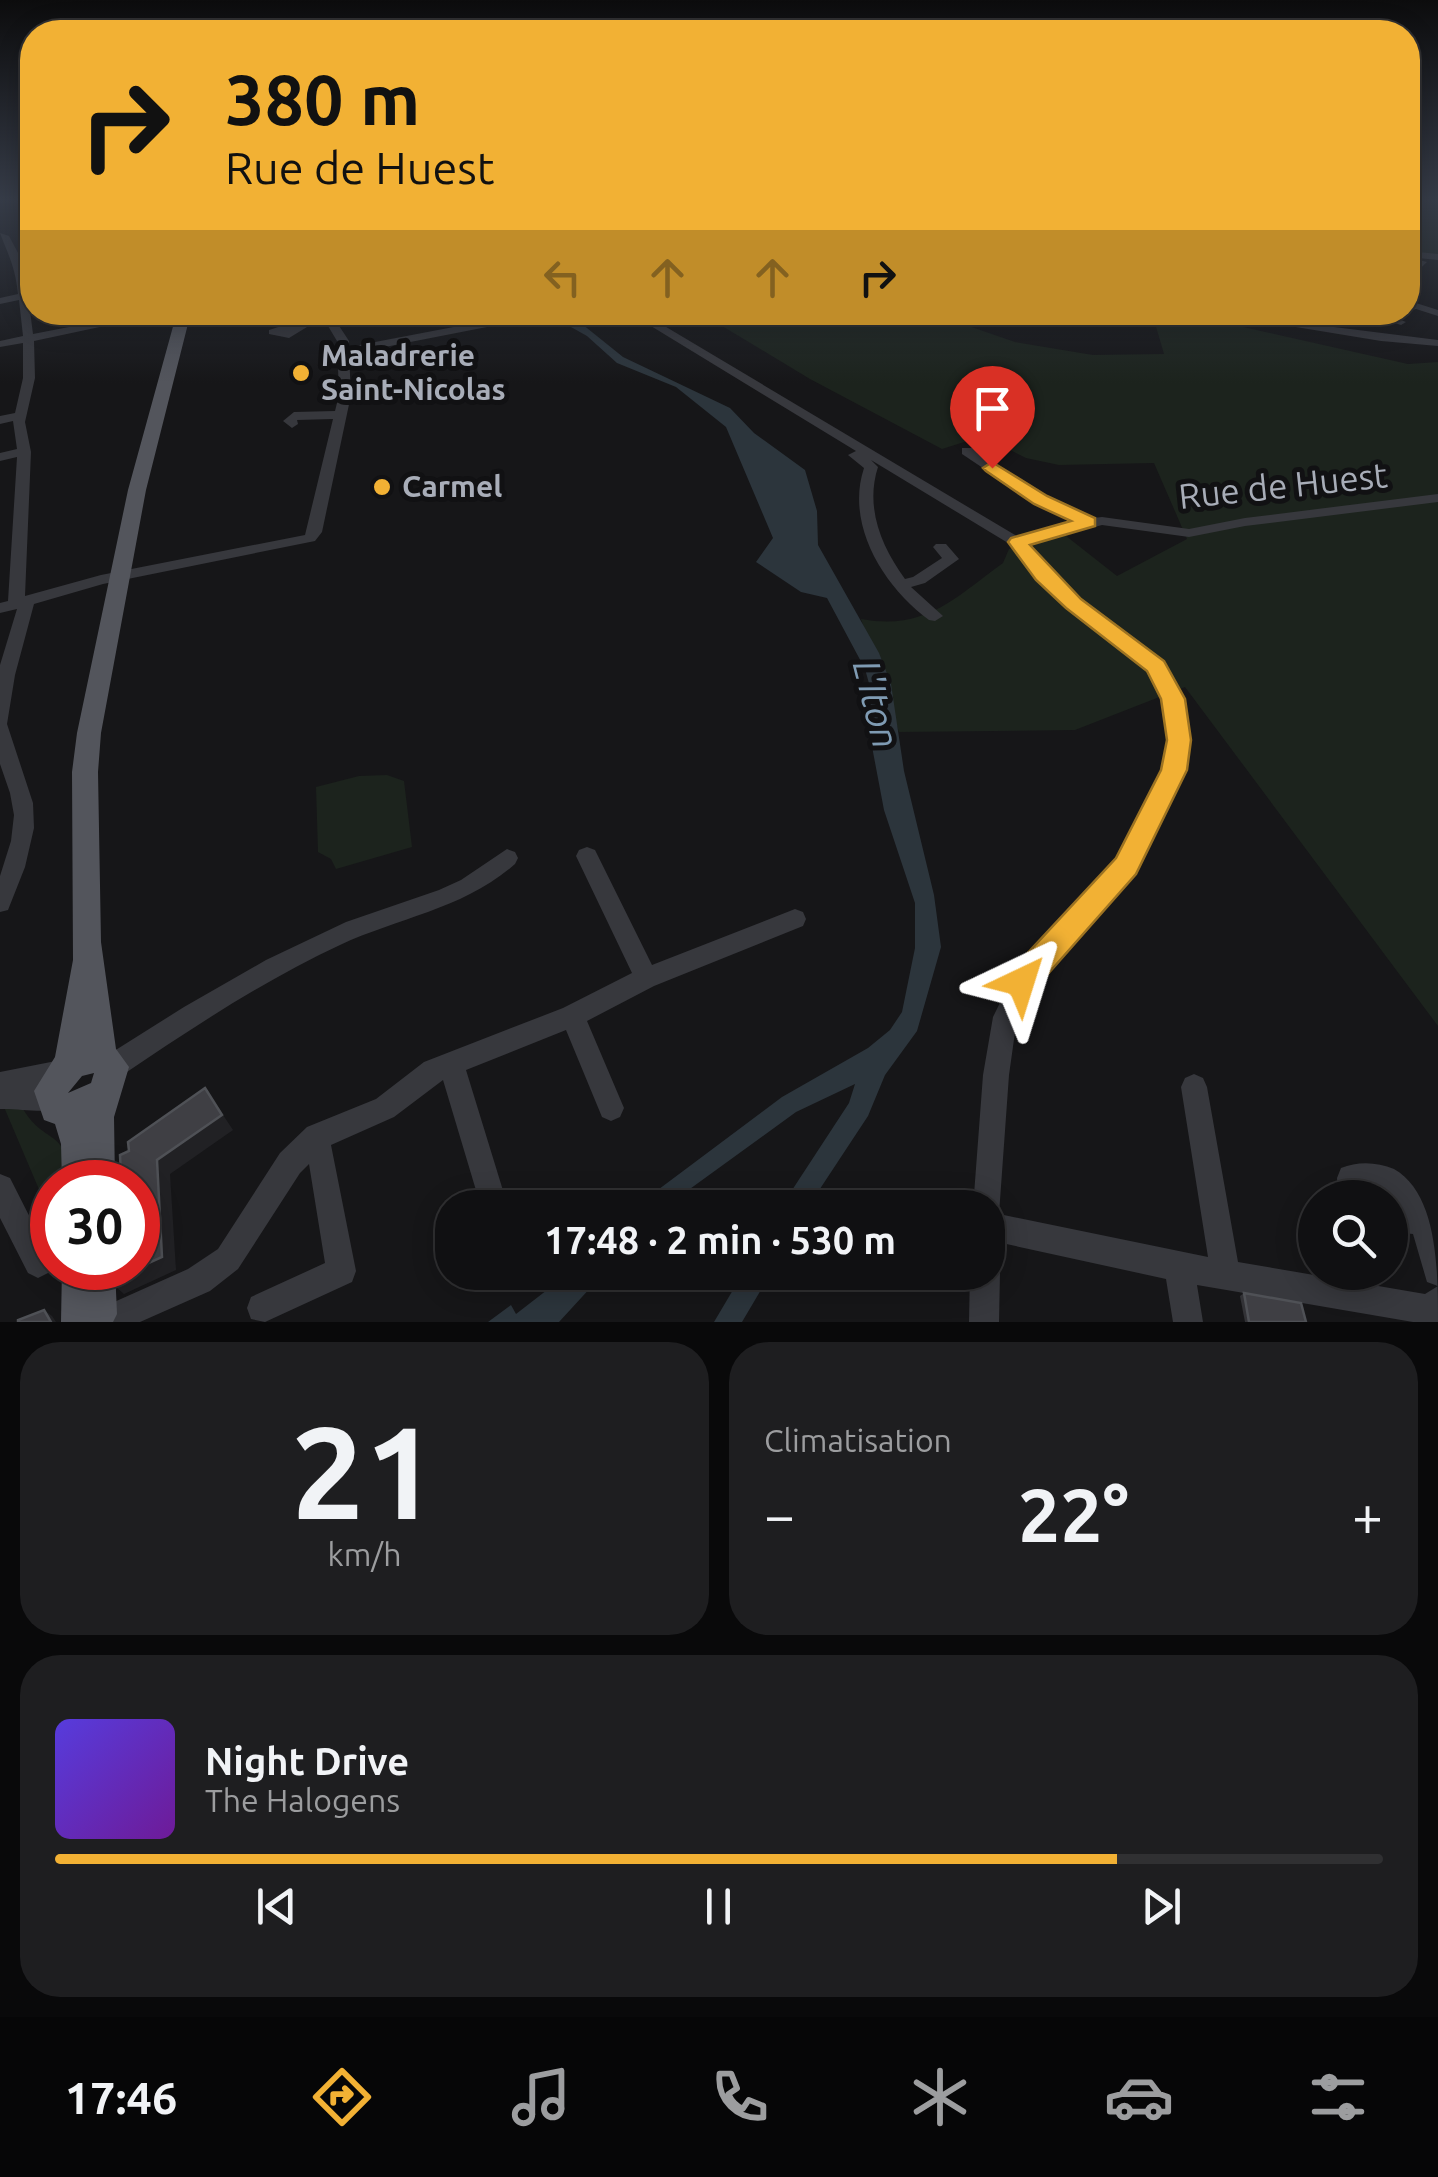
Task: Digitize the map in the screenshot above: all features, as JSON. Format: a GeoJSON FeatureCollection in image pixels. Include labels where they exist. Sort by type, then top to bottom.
{"type":"FeatureCollection","features":[{"type":"Feature","properties":{"kind":"main road"},"geometry":{"type":"LineString","coordinates":[[93,1160],[76,1034],[76,998],[88,957],[85,772],[92,703],[137,490],[181,325]]}},
{"type":"Feature","properties":{"kind":"main road"},"geometry":{"type":"LineString","coordinates":[[80,1081],[80,1160]]}},
{"type":"Feature","properties":{"kind":"main road"},"geometry":{"type":"LineString","coordinates":[[80,1290],[81,1322]]}},
{"type":"Feature","properties":{"kind":"main road"},"geometry":{"type":"LineString","coordinates":[[96,1290],[97,1322]]}},
{"type":"Feature","properties":{"kind":"street"},"geometry":{"type":"LineString","coordinates":[[14,260],[9,276],[20,290]]}},
{"type":"Feature","properties":{"kind":"street"},"geometry":{"type":"LineString","coordinates":[[0,720],[19,532],[24,452],[20,416],[29,378],[26,325]]}},
{"type":"Feature","properties":{"kind":"street"},"geometry":{"type":"LineString","coordinates":[[0,344],[98,325]]}},
{"type":"Feature","properties":{"kind":"street"},"geometry":{"type":"LineString","coordinates":[[14,604],[120,576],[310,538],[342,414],[345,351],[331,325]]}},
{"type":"Feature","properties":{"kind":"street"},"geometry":{"type":"LineString","coordinates":[[345,351],[483,325]]}},
{"type":"Feature","properties":{"kind":"street"},"geometry":{"type":"LineString","coordinates":[[655,325],[1018,542],[1044,576],[1074,603],[1156,666],[1173,699],[1180,752],[1126,866],[1026,974],[1005,1017],[996,1074],[988,1190]]}},
{"type":"Feature","properties":{"kind":"street"},"geometry":{"type":"LineString","coordinates":[[1314,325],[1380,340],[1438,344]]}},
{"type":"Feature","properties":{"kind":"street"},"geometry":{"type":"LineString","coordinates":[[308,418],[342,414]]}},
{"type":"Feature","properties":{"kind":"street"},"geometry":{"type":"LineString","coordinates":[[0,420],[20,416]]}},
{"type":"Feature","properties":{"kind":"street"},"geometry":{"type":"LineString","coordinates":[[844,440],[844,448],[870,465],[862,487],[874,539],[920,607],[934,616]]}},
{"type":"Feature","properties":{"kind":"street"},"geometry":{"type":"LineString","coordinates":[[967,451],[1040,500],[1088,522]]}},
{"type":"Feature","properties":{"kind":"street"},"geometry":{"type":"LineString","coordinates":[[0,457],[24,452]]}},
{"type":"Feature","properties":{"kind":"street","name":"Rue de Huest"},"geometry":{"type":"LineString","coordinates":[[1018,542],[1088,522],[1122,522],[1189,533],[1245,522],[1438,498]]}},
{"type":"Feature","properties":{"kind":"street"},"geometry":{"type":"LineString","coordinates":[[0,537],[19,532]]}},
{"type":"Feature","properties":{"kind":"street"},"geometry":{"type":"LineString","coordinates":[[903,584],[919,580],[951,560],[941,547]]}},
{"type":"Feature","properties":{"kind":"street"},"geometry":{"type":"LineString","coordinates":[[0,728],[9,794],[24,819],[0,903]]}},
{"type":"Feature","properties":{"kind":"street"},"geometry":{"type":"LineString","coordinates":[[588,856],[646,978]]}},
{"type":"Feature","properties":{"kind":"street"},"geometry":{"type":"LineString","coordinates":[[0,1096],[31,1095],[80,1081],[202,1005],[278,964],[379,918],[439,899],[492,874],[507,858]]}},
{"type":"Feature","properties":{"kind":"street"},"geometry":{"type":"LineString","coordinates":[[105,1322],[199,1280],[228,1259],[290,1163],[311,1143],[385,1108],[433,1071],[572,1016],[646,978],[795,918]]}},
{"type":"Feature","properties":{"kind":"street"},"geometry":{"type":"LineString","coordinates":[[572,1016],[611,1108]]}},
{"type":"Feature","properties":{"kind":"street"},"geometry":{"type":"LineString","coordinates":[[452,1064],[488,1190]]}},
{"type":"Feature","properties":{"kind":"street"},"geometry":{"type":"LineString","coordinates":[[0,1085],[80,1081]]}},
{"type":"Feature","properties":{"kind":"street"},"geometry":{"type":"LineString","coordinates":[[1194,1087],[1226,1273]]}},
{"type":"Feature","properties":{"kind":"street"},"geometry":{"type":"LineString","coordinates":[[262,1308],[341,1271],[320,1150],[311,1143]]}},
{"type":"Feature","properties":{"kind":"street"},"geometry":{"type":"LineString","coordinates":[[1351,1180],[1387,1180]]}},
{"type":"Feature","properties":{"kind":"street"},"geometry":{"type":"LineString","coordinates":[[0,1188],[30,1248]]}},
{"type":"Feature","properties":{"kind":"street"},"geometry":{"type":"LineString","coordinates":[[1408,1224],[1438,1271]]}},
{"type":"Feature","properties":{"kind":"street"},"geometry":{"type":"LineString","coordinates":[[1005,1230],[1179,1267],[1432,1310],[1438,1302]]}},
{"type":"Feature","properties":{"kind":"street"},"geometry":{"type":"LineString","coordinates":[[1179,1267],[1188,1322]]}},
{"type":"Feature","properties":{"kind":"street"},"geometry":{"type":"LineString","coordinates":[[984,1322],[985,1290]]}},
{"type":"Feature","properties":{"kind":"shaded area"},"geometry":{"type":"Polygon","coordinates":[[[966,325],[1015,342],[1093,355],[1164,354],[1156,325],[1235,325],[1408,364],[1438,362],[1438,1026],[1185,687],[1075,730],[899,732],[861,619],[903,620],[938,609],[1003,563],[1009,549],[1061,532],[1117,576],[1187,539],[1154,463],[1059,465],[1026,458],[983,436],[942,449],[810,379],[722,326],[966,325]]]}},
{"type":"Feature","properties":{"kind":"shaded area"},"geometry":{"type":"Polygon","coordinates":[[[387,775],[404,781],[412,847],[336,869],[331,859],[318,852],[316,787],[359,776],[387,775]]]}},
{"type":"Feature","properties":{"kind":"shaded area"},"geometry":{"type":"Polygon","coordinates":[[[4,1107],[23,1109],[64,1153],[66,1160],[30,1160],[30,1168],[4,1107]]]}},
{"type":"Feature","properties":{"kind":"water","name":"L'Iton"},"geometry":{"type":"Polygon","coordinates":[[[567,325],[583,325],[623,357],[730,408],[754,433],[805,470],[817,511],[818,545],[879,653],[891,684],[904,771],[934,895],[941,947],[917,1031],[885,1075],[868,1116],[819,1190],[792,1190],[849,1103],[855,1084],[796,1112],[688,1190],[658,1190],[782,1097],[868,1048],[890,1030],[902,1012],[915,948],[915,903],[884,810],[870,736],[870,687],[865,669],[827,598],[801,592],[756,562],[773,538],[726,427],[676,387],[617,363],[587,336],[567,325]]]}},
{"type":"Feature","properties":{"kind":"water"},"geometry":{"type":"Polygon","coordinates":[[[547,1290],[588,1290],[559,1322],[488,1322],[511,1305],[516,1314],[547,1290]]]}},
{"type":"Feature","properties":{"kind":"water"},"geometry":{"type":"Polygon","coordinates":[[[733,1290],[761,1290],[742,1322],[714,1322],[733,1290]]]}},
{"type":"Feature","properties":{"kind":"building"},"geometry":{"type":"Polygon","coordinates":[[[205,1088],[222,1115],[157,1160],[120,1160],[120,1155],[129,1151],[128,1142],[205,1088]]]}},
{"type":"Feature","properties":{"kind":"building"},"geometry":{"type":"Polygon","coordinates":[[[1244,1293],[1301,1303],[1306,1322],[1249,1322],[1244,1293]]]}},
{"type":"Feature","properties":{"kind":"building"},"geometry":{"type":"Polygon","coordinates":[[[44,1310],[51,1322],[18,1322],[18,1320],[44,1310]]]}},
{"type":"Feature","properties":{"kind":"place","name":"Maladrerie Saint-Nicolas"},"geometry":{"type":"Point","coordinates":[301,373]}},
{"type":"Feature","properties":{"kind":"place","name":"Carmel"},"geometry":{"type":"Point","coordinates":[382,487]}},
{"type":"Feature","properties":{"kind":"route"},"geometry":{"type":"LineString","coordinates":[[992,468],[1040,500],[1088,522],[1018,542],[1044,576],[1074,603],[1156,666],[1173,699],[1180,752],[1126,866],[1021,982]]}}]}
